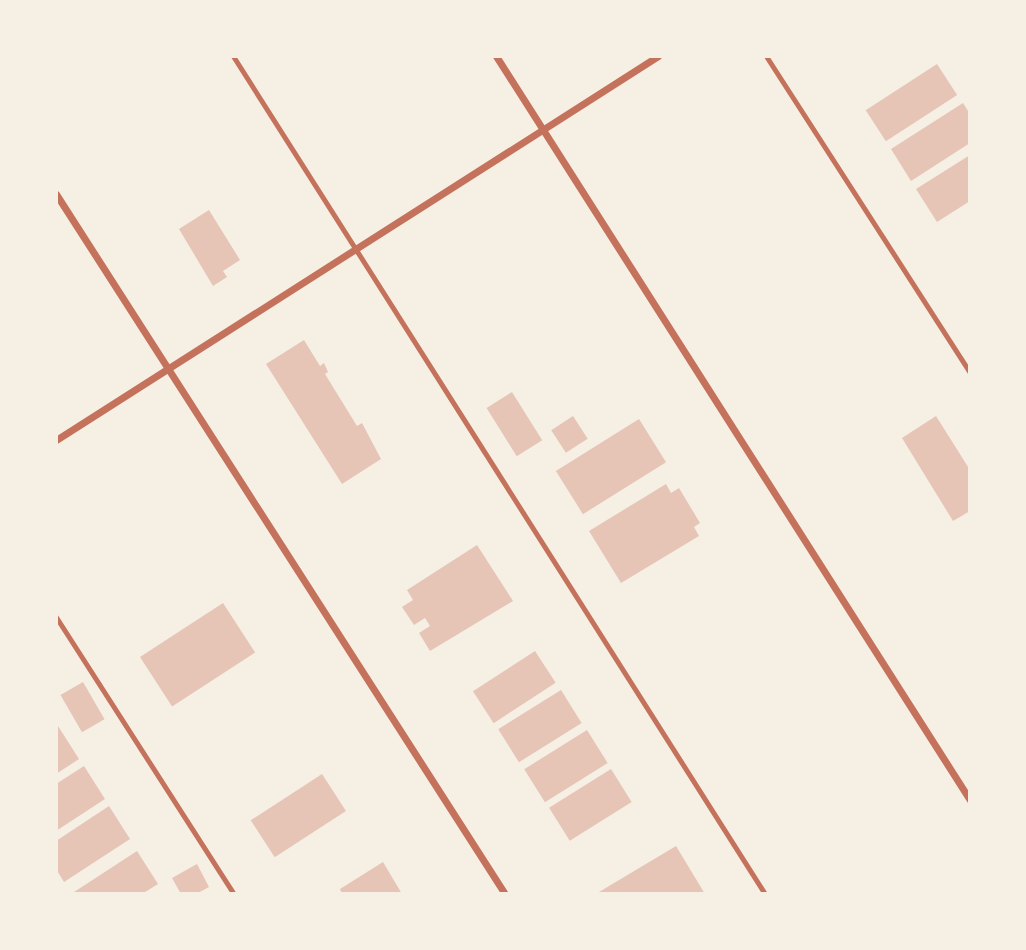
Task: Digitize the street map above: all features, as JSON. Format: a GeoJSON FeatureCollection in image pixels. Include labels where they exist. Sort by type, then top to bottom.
{"type":"FeatureCollection","features":[{"type":"Feature","properties":{"kind":"street"},"geometry":{"type":"LineString","coordinates":[[496,56],[970,800]]}},
{"type":"Feature","properties":{"kind":"street"},"geometry":{"type":"LineString","coordinates":[[56,440],[658,56]]}},
{"type":"Feature","properties":{"kind":"street"},"geometry":{"type":"LineString","coordinates":[[56,194],[505,894]]}},
{"type":"Feature","properties":{"kind":"lane"},"geometry":{"type":"LineString","coordinates":[[233,56],[765,894]]}},
{"type":"Feature","properties":{"kind":"lane"},"geometry":{"type":"LineString","coordinates":[[766,56],[970,372]]}},
{"type":"Feature","properties":{"kind":"lane"},"geometry":{"type":"LineString","coordinates":[[56,617],[234,894]]}},
{"type":"Feature","properties":{"kind":"building"},"geometry":{"type":"Polygon","coordinates":[[[937,64],[957,95],[886,141],[866,110],[937,64]]]}},
{"type":"Feature","properties":{"kind":"building"},"geometry":{"type":"Polygon","coordinates":[[[963,103],[970,114],[970,143],[911,181],[891,149],[963,103]]]}},
{"type":"Feature","properties":{"kind":"building"},"geometry":{"type":"Polygon","coordinates":[[[970,155],[970,201],[937,222],[916,189],[970,155]]]}},
{"type":"Feature","properties":{"kind":"building"},"geometry":{"type":"Polygon","coordinates":[[[209,210],[240,260],[223,271],[227,277],[213,286],[179,229],[209,210]]]}},
{"type":"Feature","properties":{"kind":"building"},"geometry":{"type":"Polygon","coordinates":[[[304,340],[320,366],[324,363],[328,372],[325,374],[357,426],[362,423],[381,459],[342,484],[266,364],[304,340]]]}},
{"type":"Feature","properties":{"kind":"building"},"geometry":{"type":"Polygon","coordinates":[[[512,392],[542,440],[517,456],[487,408],[512,392]]]}},
{"type":"Feature","properties":{"kind":"building"},"geometry":{"type":"Polygon","coordinates":[[[573,416],[588,439],[566,453],[551,430],[573,416]]]}},
{"type":"Feature","properties":{"kind":"building"},"geometry":{"type":"Polygon","coordinates":[[[936,416],[970,470],[970,511],[953,521],[902,438],[936,416]]]}},
{"type":"Feature","properties":{"kind":"building"},"geometry":{"type":"Polygon","coordinates":[[[639,419],[666,462],[583,514],[556,471],[639,419]]]}},
{"type":"Feature","properties":{"kind":"building"},"geometry":{"type":"Polygon","coordinates":[[[666,484],[671,493],[679,488],[700,523],[694,527],[699,536],[621,583],[589,531],[666,484]]]}},
{"type":"Feature","properties":{"kind":"building"},"geometry":{"type":"Polygon","coordinates":[[[477,545],[513,601],[430,651],[419,633],[430,626],[425,618],[414,625],[402,607],[413,600],[407,590],[477,545]]]}},
{"type":"Feature","properties":{"kind":"building"},"geometry":{"type":"Polygon","coordinates":[[[223,603],[255,652],[172,706],[140,657],[223,603]]]}},
{"type":"Feature","properties":{"kind":"building"},"geometry":{"type":"Polygon","coordinates":[[[535,651],[556,683],[494,723],[473,691],[535,651]]]}},
{"type":"Feature","properties":{"kind":"building"},"geometry":{"type":"Polygon","coordinates":[[[83,682],[104,719],[82,732],[60,695],[83,682]]]}},
{"type":"Feature","properties":{"kind":"building"},"geometry":{"type":"Polygon","coordinates":[[[561,690],[582,723],[519,762],[498,729],[561,690]]]}},
{"type":"Feature","properties":{"kind":"building"},"geometry":{"type":"Polygon","coordinates":[[[58,726],[79,759],[56,774],[56,728],[58,726]]]}},
{"type":"Feature","properties":{"kind":"building"},"geometry":{"type":"Polygon","coordinates":[[[587,730],[608,763],[545,802],[524,769],[587,730]]]}},
{"type":"Feature","properties":{"kind":"building"},"geometry":{"type":"Polygon","coordinates":[[[84,766],[105,799],[56,831],[56,784],[84,766]]]}},
{"type":"Feature","properties":{"kind":"building"},"geometry":{"type":"Polygon","coordinates":[[[611,769],[632,802],[570,841],[549,808],[611,769]]]}},
{"type":"Feature","properties":{"kind":"building"},"geometry":{"type":"Polygon","coordinates":[[[322,774],[346,811],[275,857],[251,820],[322,774]]]}},
{"type":"Feature","properties":{"kind":"building"},"geometry":{"type":"Polygon","coordinates":[[[109,806],[130,839],[64,882],[56,869],[56,841],[109,806]]]}},
{"type":"Feature","properties":{"kind":"building"},"geometry":{"type":"Polygon","coordinates":[[[676,846],[705,894],[600,894],[599,892],[676,846]]]}},
{"type":"Feature","properties":{"kind":"building"},"geometry":{"type":"Polygon","coordinates":[[[137,851],[158,884],[142,894],[71,894],[137,851]]]}},
{"type":"Feature","properties":{"kind":"building"},"geometry":{"type":"Polygon","coordinates":[[[383,862],[402,894],[342,894],[340,889],[383,862]]]}},
{"type":"Feature","properties":{"kind":"building"},"geometry":{"type":"Polygon","coordinates":[[[197,864],[209,887],[196,894],[181,894],[172,878],[197,864]]]}}]}
